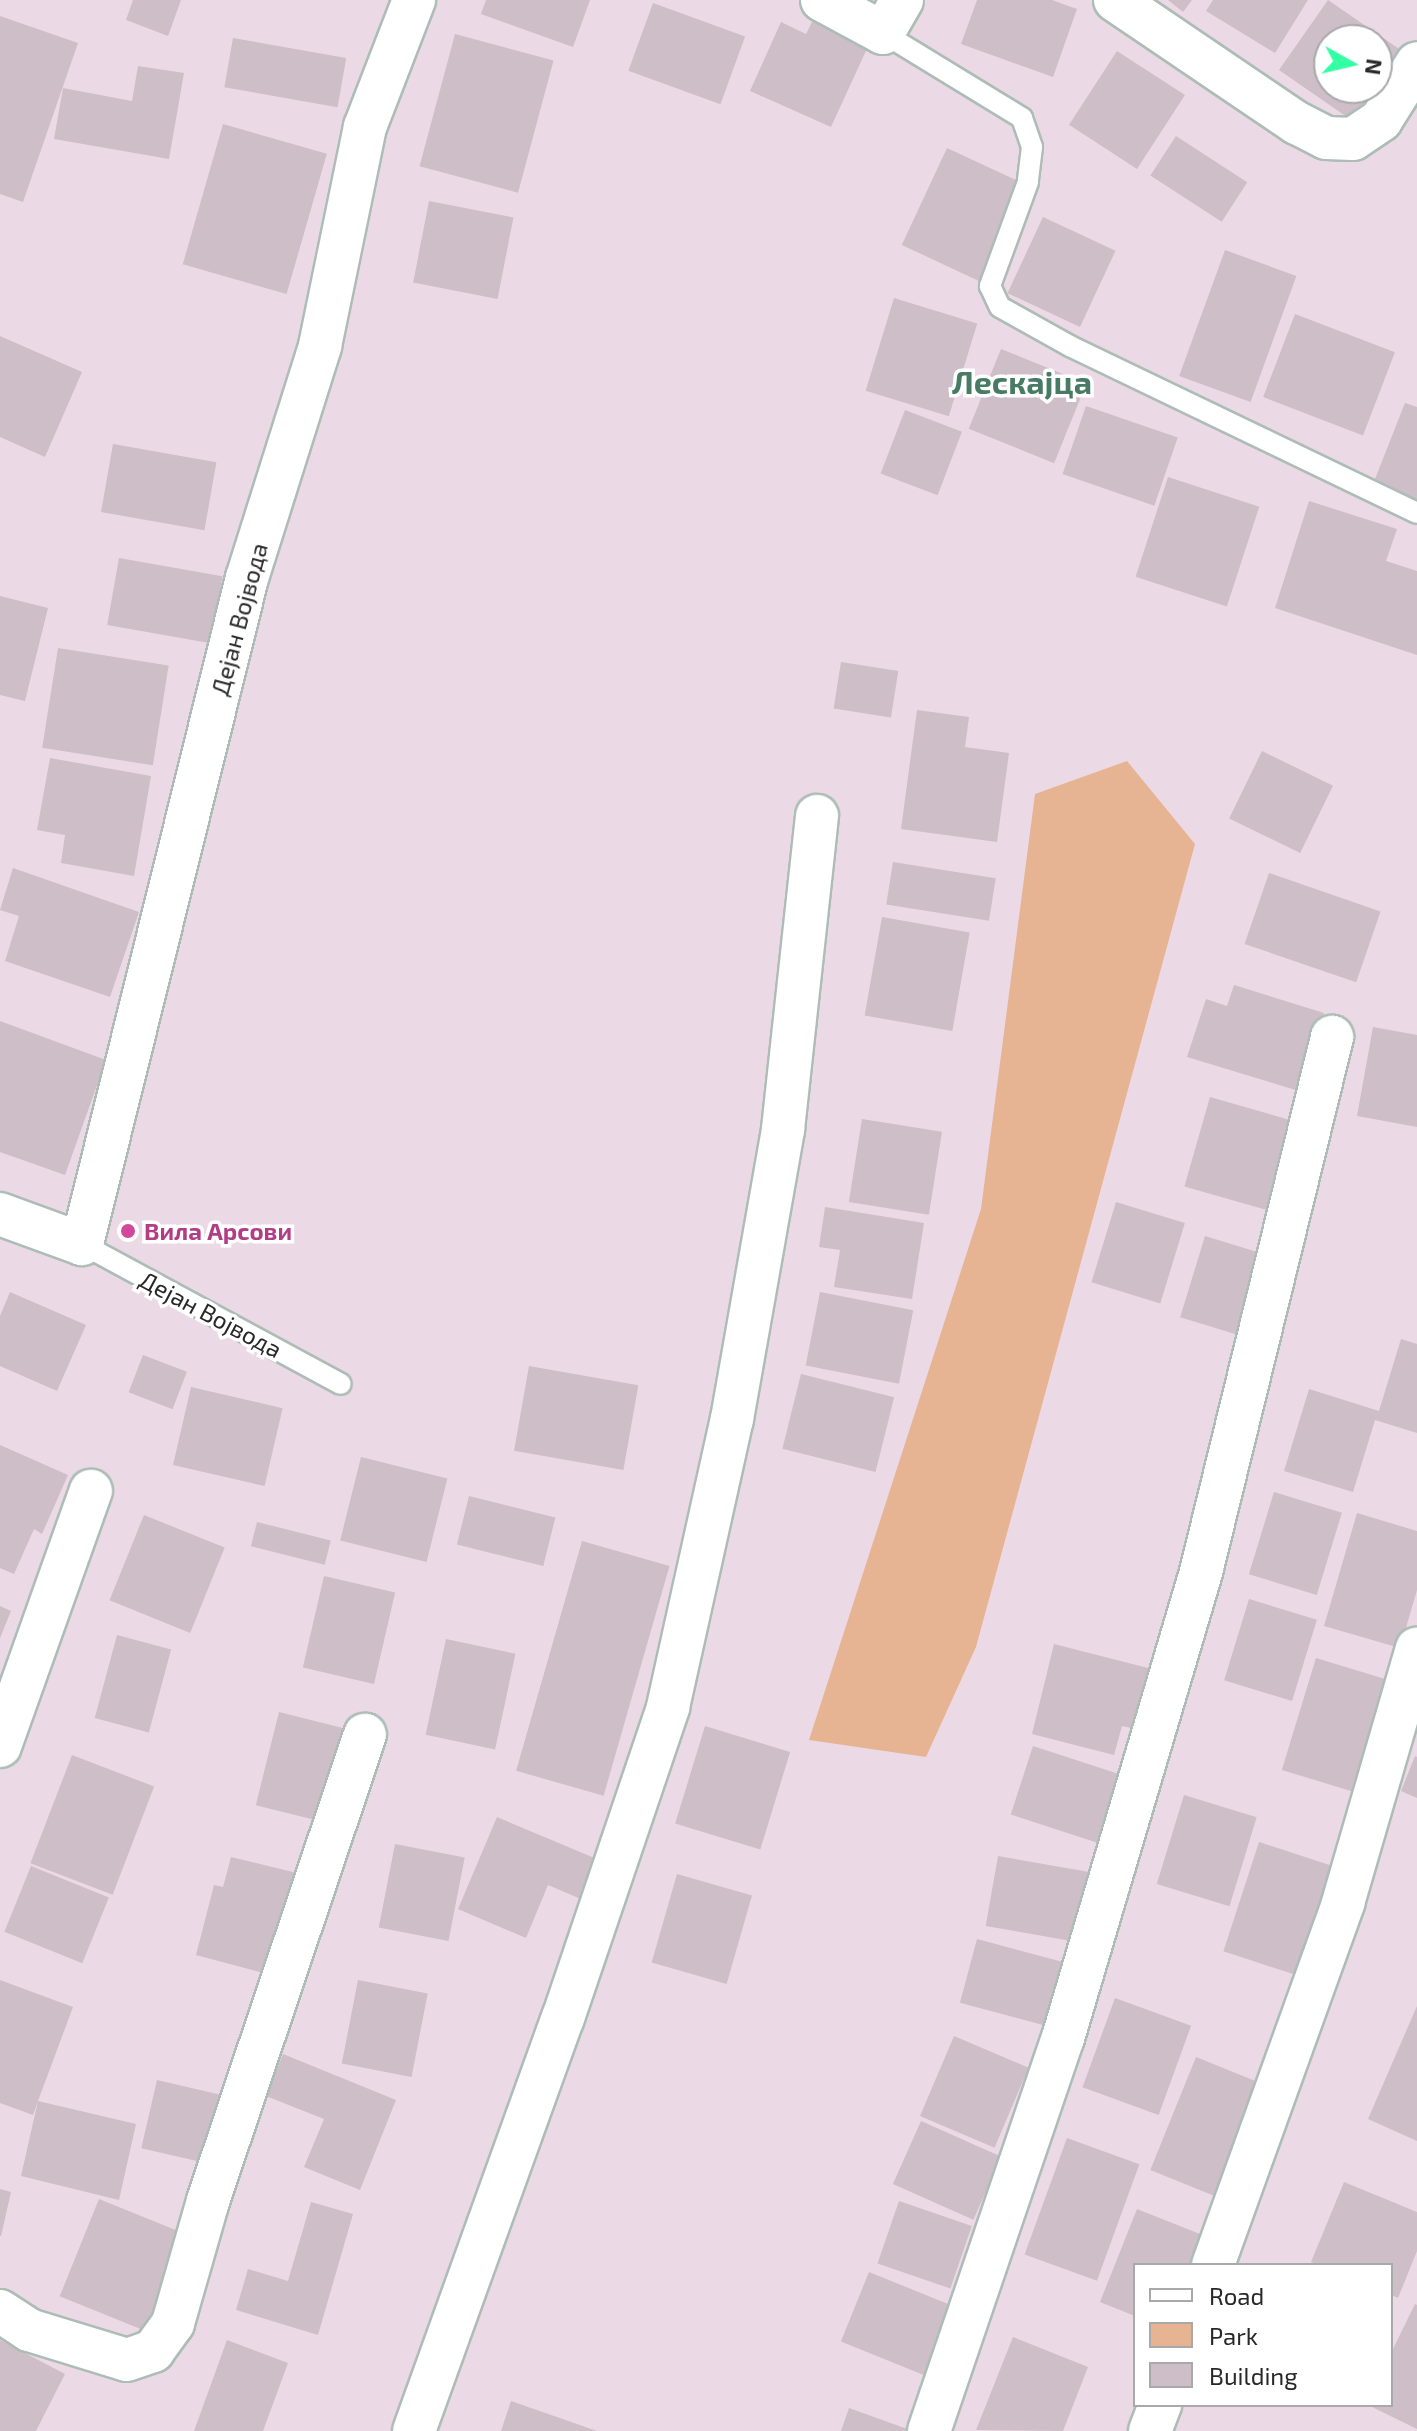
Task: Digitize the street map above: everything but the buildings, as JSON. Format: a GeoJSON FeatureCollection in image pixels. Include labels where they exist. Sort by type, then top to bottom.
{"type":"FeatureCollection","features":[{"type":"Feature","properties":{"kind":"street","name":"Дејан Војвода"},"geometry":{"type":"LineString","coordinates":[[0,1214],[82,1244],[247,578],[320,346],[365,127],[414,0]]}},
{"type":"Feature","properties":{"kind":"street"},"geometry":{"type":"LineString","coordinates":[[822,0],[892,17]]}},
{"type":"Feature","properties":{"kind":"street"},"geometry":{"type":"LineString","coordinates":[[1115,0],[1297,123],[1326,138],[1353,139],[1381,120],[1417,63]]}},
{"type":"Feature","properties":{"kind":"street"},"geometry":{"type":"LineString","coordinates":[[414,2431],[563,2018],[668,1707],[732,1419],[783,1129],[817,816]]}},
{"type":"Feature","properties":{"kind":"street"},"geometry":{"type":"LineString","coordinates":[[929,2431],[1063,2038],[1202,1568],[1332,1037]]}},
{"type":"Feature","properties":{"kind":"street"},"geometry":{"type":"LineString","coordinates":[[0,1746],[91,1491]]}},
{"type":"Feature","properties":{"kind":"street"},"geometry":{"type":"LineString","coordinates":[[1214,2263],[1343,1903],[1417,1649]]}},
{"type":"Feature","properties":{"kind":"street"},"geometry":{"type":"LineString","coordinates":[[0,2311],[29,2330],[127,2360],[153,2351],[173,2323],[208,2201],[365,1735]]}},
{"type":"Feature","properties":{"kind":"street"},"geometry":{"type":"LineString","coordinates":[[1150,2431],[1159,2407]]}},
{"type":"Feature","properties":{"kind":"lane"},"geometry":{"type":"LineString","coordinates":[[892,17],[1022,118],[1032,147],[1028,182],[990,286],[1000,307],[1070,346],[1417,513]]}},
{"type":"Feature","properties":{"kind":"lane","name":"Дејан Војвода"},"geometry":{"type":"LineString","coordinates":[[82,1244],[341,1384]]}},
{"type":"Feature","properties":{"kind":"green space"},"geometry":{"type":"Polygon","coordinates":[[[1127,761],[1195,844],[976,1647],[926,1757],[809,1740],[981,1209],[1035,794],[1127,761]]]}},
{"type":"Feature","properties":{"kind":"place","name":"Вила Арсови"},"geometry":{"type":"Point","coordinates":[128,1231]}},
{"type":"Feature","properties":{"kind":"district","name":"Лескајца"},"geometry":{"type":"Point","coordinates":[1022,381]}}]}
